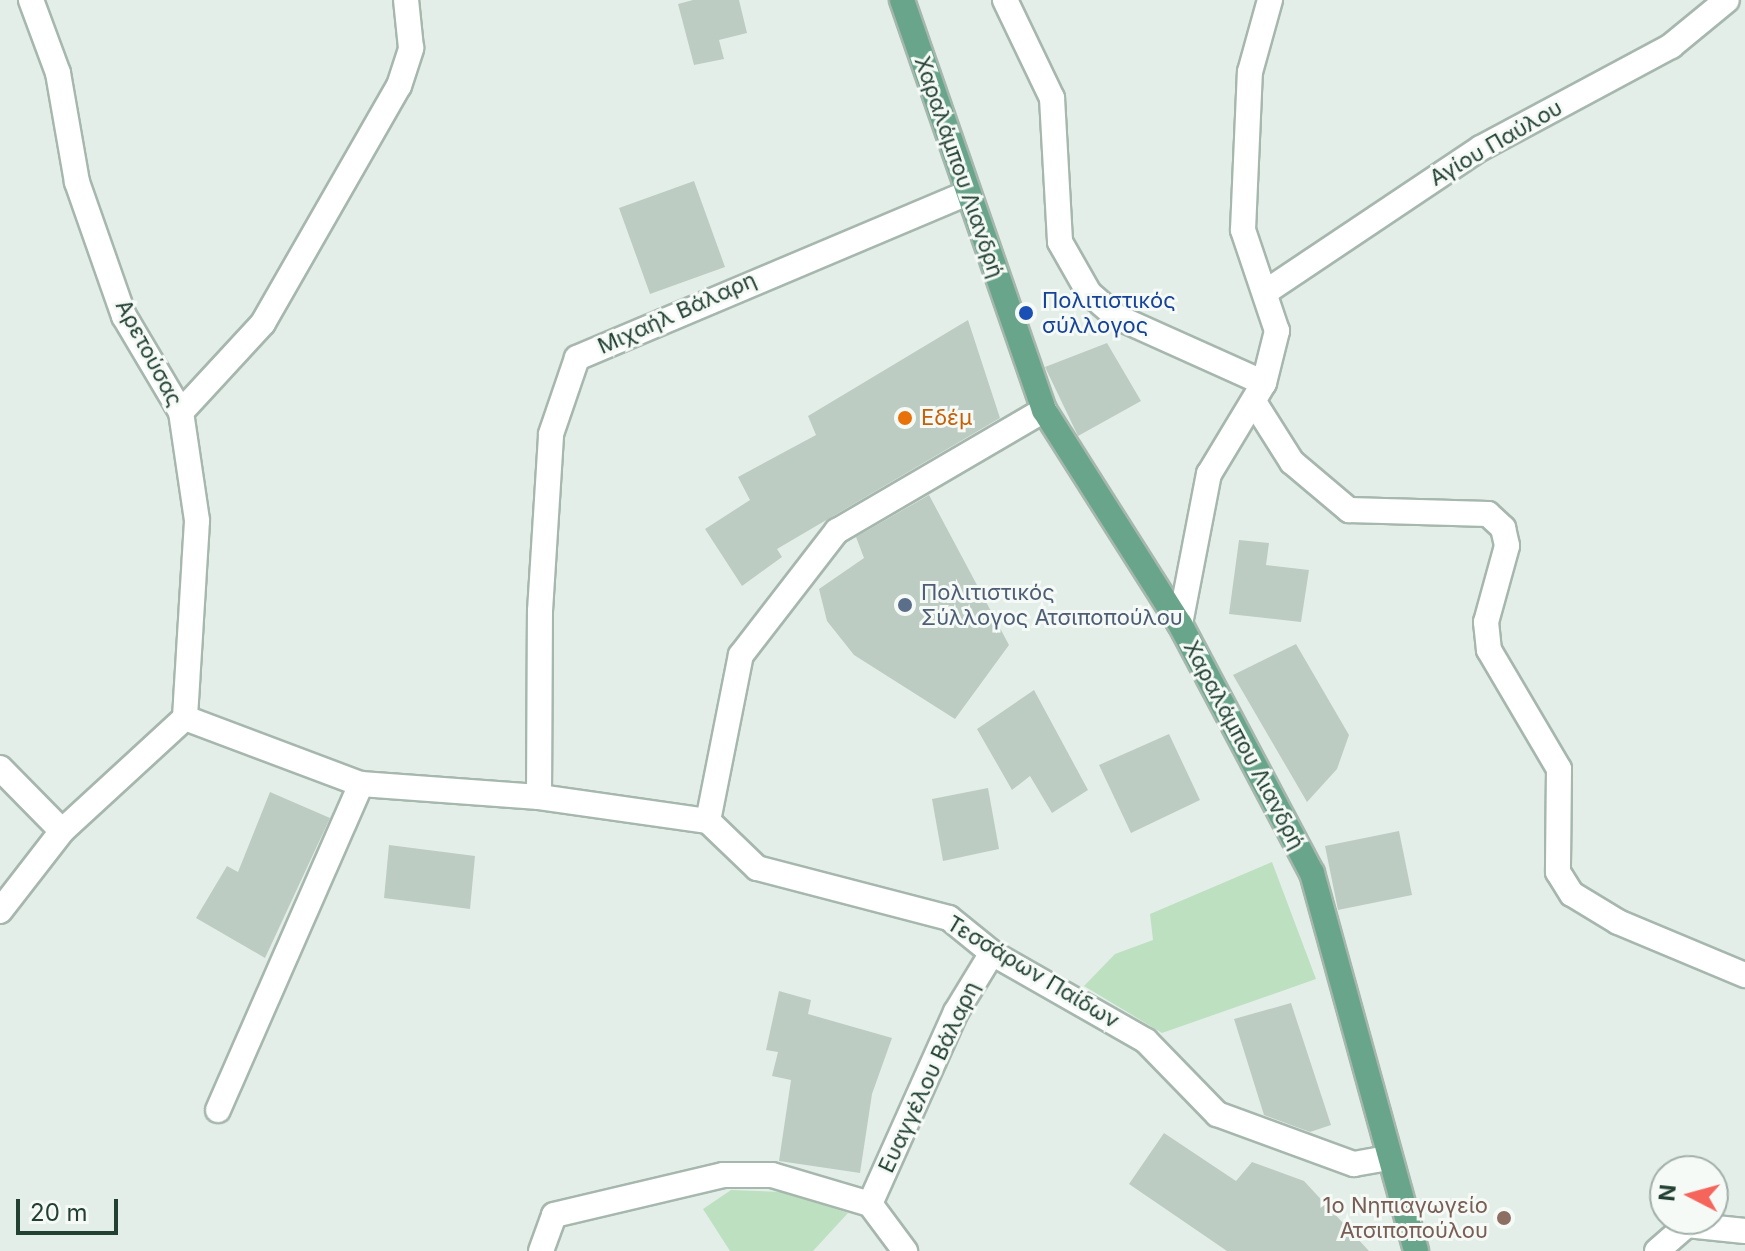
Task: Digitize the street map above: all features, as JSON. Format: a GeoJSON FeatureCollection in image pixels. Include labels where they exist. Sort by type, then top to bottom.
{"type":"FeatureCollection","features":[{"type":"Feature","properties":{"kind":"main road","name":"Χαραλάμπου Λιανδρή"},"geometry":{"type":"LineString","coordinates":[[902,0],[965,194],[1044,410],[1180,624],[1312,873],[1416,1251]]}},
{"type":"Feature","properties":{"kind":"street","name":"Αρετούσας"},"geometry":{"type":"LineString","coordinates":[[31,0],[58,73],[77,182],[124,316],[181,412],[197,521],[185,718]]}},
{"type":"Feature","properties":{"kind":"street"},"geometry":{"type":"LineString","coordinates":[[181,412],[263,323],[399,86],[411,48],[406,0]]}},
{"type":"Feature","properties":{"kind":"street"},"geometry":{"type":"LineString","coordinates":[[1005,0],[1052,98],[1060,242],[1089,293],[1115,316],[1259,393],[1292,462],[1349,510],[1488,514],[1503,528],[1507,546],[1486,622],[1489,650],[1559,769],[1558,872],[1572,894],[1618,922],[1745,975]]}},
{"type":"Feature","properties":{"kind":"street"},"geometry":{"type":"LineString","coordinates":[[1180,624],[1209,474],[1259,393],[1277,331],[1267,291],[1243,230],[1243,150],[1250,72],[1270,0]]}},
{"type":"Feature","properties":{"kind":"street","name":"Αγίου Παύλου"},"geometry":{"type":"LineString","coordinates":[[1267,291],[1481,148],[1671,46],[1727,0]]}},
{"type":"Feature","properties":{"kind":"street","name":"Μιχαήλ Βάλαρη"},"geometry":{"type":"LineString","coordinates":[[539,797],[540,611],[551,434],[577,358],[965,194]]}},
{"type":"Feature","properties":{"kind":"street"},"geometry":{"type":"LineString","coordinates":[[0,911],[62,831],[185,718],[361,784],[539,797],[708,821],[741,655],[837,531],[1044,410]]}},
{"type":"Feature","properties":{"kind":"street"},"geometry":{"type":"LineString","coordinates":[[0,768],[62,831]]}},
{"type":"Feature","properties":{"kind":"street"},"geometry":{"type":"LineString","coordinates":[[218,1110],[361,784]]}},
{"type":"Feature","properties":{"kind":"street","name":"Τεσσάρων Παίδων"},"geometry":{"type":"LineString","coordinates":[[708,821],[757,868],[949,918],[992,953],[1146,1041],[1217,1114],[1354,1164],[1388,1158]]}},
{"type":"Feature","properties":{"kind":"street","name":"Ευαγγέλου Βάλαρη"},"geometry":{"type":"LineString","coordinates":[[870,1204],[956,1012],[992,953]]}},
{"type":"Feature","properties":{"kind":"street"},"geometry":{"type":"LineString","coordinates":[[541,1251],[554,1215],[723,1175],[772,1175],[870,1204],[905,1251]]}},
{"type":"Feature","properties":{"kind":"street"},"geometry":{"type":"LineString","coordinates":[[1657,1251],[1687,1225],[1745,1231]]}},
{"type":"Feature","properties":{"kind":"green space"},"geometry":{"type":"Polygon","coordinates":[[[1272,862],[1316,979],[1162,1033],[1084,986],[1115,954],[1153,940],[1150,914],[1272,862]]]}},
{"type":"Feature","properties":{"kind":"green space"},"geometry":{"type":"Polygon","coordinates":[[[731,1190],[783,1192],[848,1213],[813,1251],[730,1251],[703,1209],[731,1190]]]}},
{"type":"Feature","properties":{"kind":"building"},"geometry":{"type":"Polygon","coordinates":[[[693,0],[739,0],[747,33],[719,40],[724,59],[694,65],[678,4],[693,0]]]}},
{"type":"Feature","properties":{"kind":"building"},"geometry":{"type":"Polygon","coordinates":[[[694,181],[725,267],[650,294],[619,208],[694,181]]]}},
{"type":"Feature","properties":{"kind":"building","name":"Εδέμ"},"geometry":{"type":"Polygon","coordinates":[[[968,320],[1000,418],[777,549],[782,557],[742,586],[705,529],[750,500],[738,477],[816,435],[808,416],[968,320]]]}},
{"type":"Feature","properties":{"kind":"building"},"geometry":{"type":"Polygon","coordinates":[[[1107,343],[1141,401],[1078,436],[1045,367],[1107,343]]]}},
{"type":"Feature","properties":{"kind":"building","name":"Πολιτιστικός Σύλλογος Ατσιποπούλου"},"geometry":{"type":"Polygon","coordinates":[[[929,495],[1009,645],[955,719],[854,655],[827,621],[819,589],[864,558],[856,537],[929,495]]]}},
{"type":"Feature","properties":{"kind":"building"},"geometry":{"type":"Polygon","coordinates":[[[1239,540],[1269,543],[1266,565],[1309,570],[1301,622],[1229,614],[1239,540]]]}},
{"type":"Feature","properties":{"kind":"building"},"geometry":{"type":"Polygon","coordinates":[[[1296,644],[1349,735],[1337,769],[1307,802],[1233,675],[1296,644]]]}},
{"type":"Feature","properties":{"kind":"building"},"geometry":{"type":"Polygon","coordinates":[[[1034,690],[1088,790],[1052,813],[1030,776],[1012,790],[977,729],[1034,690]]]}},
{"type":"Feature","properties":{"kind":"building"},"geometry":{"type":"Polygon","coordinates":[[[1169,734],[1200,800],[1131,833],[1099,765],[1169,734]]]}},
{"type":"Feature","properties":{"kind":"building"},"geometry":{"type":"Polygon","coordinates":[[[988,788],[999,849],[943,861],[932,799],[988,788]]]}},
{"type":"Feature","properties":{"kind":"building"},"geometry":{"type":"Polygon","coordinates":[[[270,792],[330,818],[265,958],[196,918],[227,866],[238,872],[270,792]]]}},
{"type":"Feature","properties":{"kind":"building"},"geometry":{"type":"Polygon","coordinates":[[[1399,831],[1412,895],[1338,910],[1325,846],[1399,831]]]}},
{"type":"Feature","properties":{"kind":"building"},"geometry":{"type":"Polygon","coordinates":[[[389,845],[475,856],[470,909],[384,898],[389,845]]]}},
{"type":"Feature","properties":{"kind":"building"},"geometry":{"type":"Polygon","coordinates":[[[779,991],[811,1000],[808,1014],[892,1038],[872,1094],[860,1173],[779,1161],[791,1080],[772,1076],[778,1052],[766,1050],[779,991]]]}},
{"type":"Feature","properties":{"kind":"building"},"geometry":{"type":"Polygon","coordinates":[[[1291,1003],[1331,1125],[1310,1132],[1264,1115],[1234,1019],[1291,1003]]]}},
{"type":"Feature","properties":{"kind":"building"},"geometry":{"type":"Polygon","coordinates":[[[1164,1133],[1236,1181],[1252,1162],[1304,1181],[1369,1251],[1227,1251],[1129,1184],[1164,1133]]]}},
{"type":"Feature","properties":{"kind":"place","name":"Πολιτιστικός σύλλογος"},"geometry":{"type":"Point","coordinates":[1026,313]}},
{"type":"Feature","properties":{"kind":"place","name":"Εδέμ"},"geometry":{"type":"Point","coordinates":[905,418]}},
{"type":"Feature","properties":{"kind":"place","name":"Πολιτιστικός Σύλλογος Ατσιποπούλου"},"geometry":{"type":"Point","coordinates":[905,605]}},
{"type":"Feature","properties":{"kind":"place","name":"1ο Νηπιαγωγείο Ατσιποπούλου"},"geometry":{"type":"Point","coordinates":[1504,1218]}}]}
